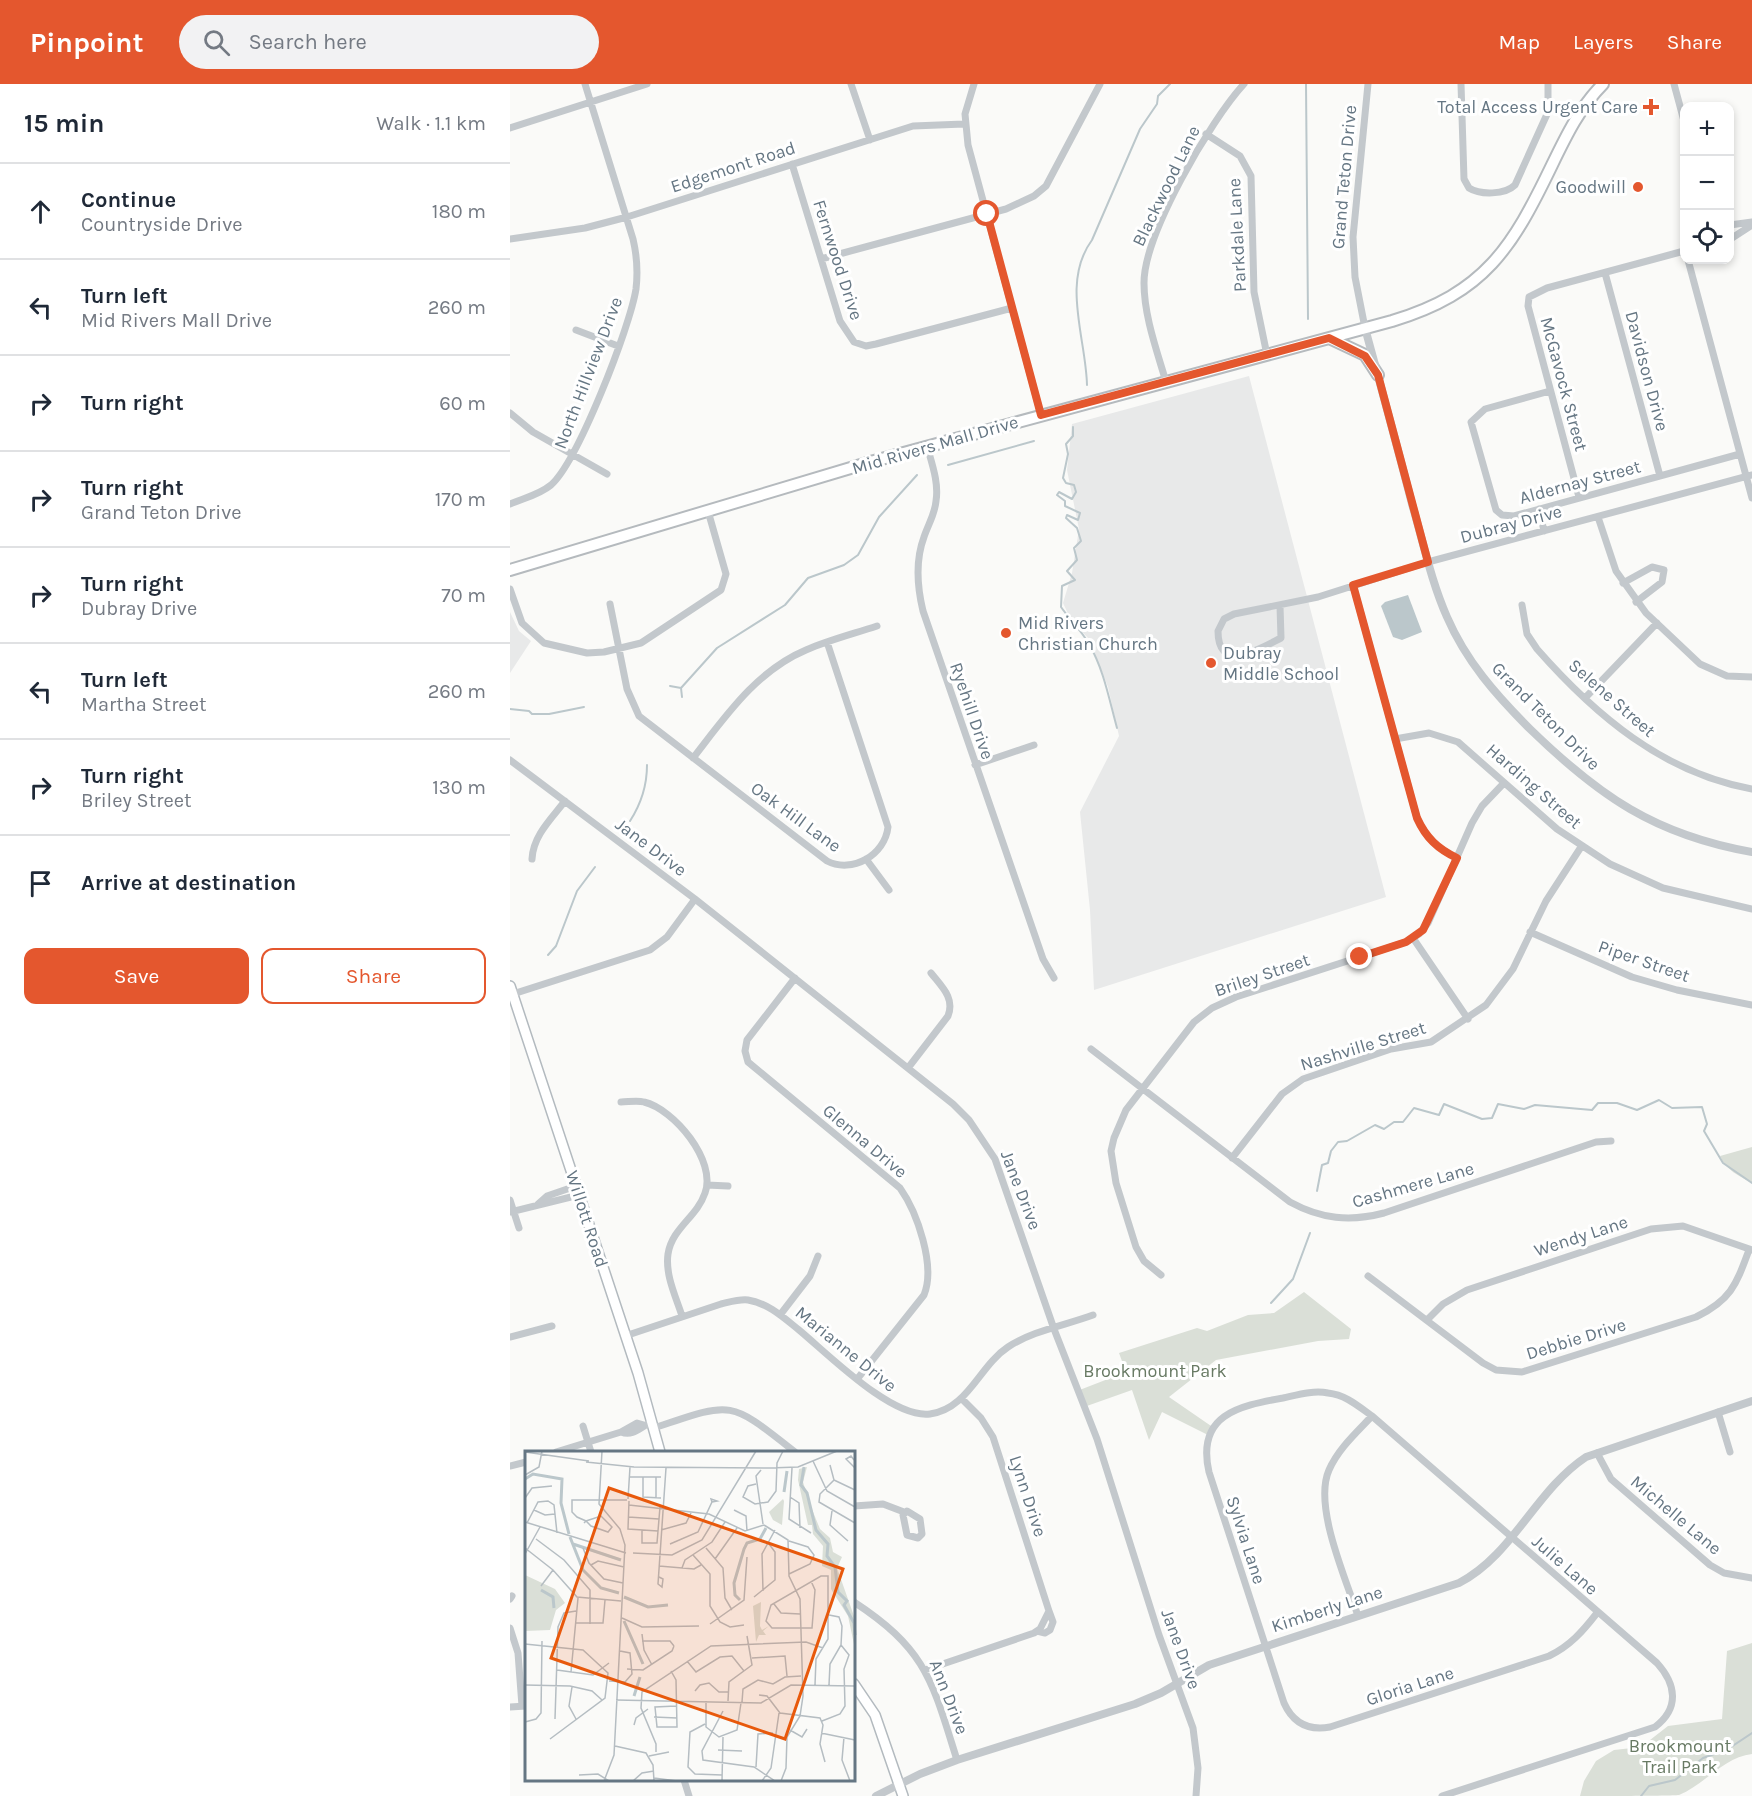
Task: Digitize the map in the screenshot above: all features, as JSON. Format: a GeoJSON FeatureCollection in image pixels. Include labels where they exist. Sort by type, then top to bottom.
{"type":"FeatureCollection","features":[{"type":"Feature","properties":{"kind":"main road","name":"Mid Rivers Mall Drive"},"geometry":{"type":"LineString","coordinates":[[510,570],[927,446],[1267,355],[1432,308],[1462,290],[1491,266],[1521,228],[1574,121],[1603,84]]}},
{"type":"Feature","properties":{"kind":"main road"},"geometry":{"type":"LineString","coordinates":[[1329,338],[1365,356],[1378,375]]}},
{"type":"Feature","properties":{"kind":"main road","name":"Willott Road"},"geometry":{"type":"LineString","coordinates":[[511,992],[578,1190],[660,1451]]}},
{"type":"Feature","properties":{"kind":"main road"},"geometry":{"type":"LineString","coordinates":[[855,1685],[875,1715],[903,1796]]}},
{"type":"Feature","properties":{"kind":"street","name":"North Hillview Drive"},"geometry":{"type":"LineString","coordinates":[[510,504],[540,493],[551,484],[574,455],[632,309],[638,258],[585,84]]}},
{"type":"Feature","properties":{"kind":"street"},"geometry":{"type":"LineString","coordinates":[[510,128],[647,84]]}},
{"type":"Feature","properties":{"kind":"street"},"geometry":{"type":"LineString","coordinates":[[851,84],[870,140]]}},
{"type":"Feature","properties":{"kind":"street"},"geometry":{"type":"LineString","coordinates":[[974,84],[967,104],[964,124],[1041,415]]}},
{"type":"Feature","properties":{"kind":"street"},"geometry":{"type":"LineString","coordinates":[[821,259],[1020,204],[1046,186],[1100,84]]}},
{"type":"Feature","properties":{"kind":"street","name":"Blackwood Lane"},"geometry":{"type":"LineString","coordinates":[[1166,382],[1145,296],[1145,268],[1148,253],[1206,134],[1244,84]]}},
{"type":"Feature","properties":{"kind":"street","name":"Grand Teton Drive"},"geometry":{"type":"LineString","coordinates":[[1368,84],[1353,237],[1355,277],[1365,328],[1428,562],[1446,616],[1478,673],[1498,697],[1580,776],[1620,804],[1667,829],[1724,847],[1752,852]]}},
{"type":"Feature","properties":{"kind":"street"},"geometry":{"type":"LineString","coordinates":[[1461,84],[1464,179],[1468,188],[1480,192],[1505,191],[1515,185],[1548,112],[1548,84]]}},
{"type":"Feature","properties":{"kind":"street"},"geometry":{"type":"LineString","coordinates":[[1674,84],[1680,106]]}},
{"type":"Feature","properties":{"kind":"street","name":"Edgemont Road"},"geometry":{"type":"LineString","coordinates":[[510,239],[585,228],[627,217],[914,126],[964,124]]}},
{"type":"Feature","properties":{"kind":"street","name":"Parkdale Lane"},"geometry":{"type":"LineString","coordinates":[[1206,134],[1240,156],[1251,176],[1254,292],[1267,355]]}},
{"type":"Feature","properties":{"kind":"street","name":"Fernwood Drive"},"geometry":{"type":"LineString","coordinates":[[792,164],[840,321],[849,339],[859,345],[876,344],[1012,308]]}},
{"type":"Feature","properties":{"kind":"street"},"geometry":{"type":"LineString","coordinates":[[1734,226],[1752,224]]}},
{"type":"Feature","properties":{"kind":"street"},"geometry":{"type":"LineString","coordinates":[[1734,238],[1752,224]]}},
{"type":"Feature","properties":{"kind":"street","name":"McGavock Street"},"geometry":{"type":"LineString","coordinates":[[1579,497],[1528,306],[1529,297],[1538,291],[1680,252]]}},
{"type":"Feature","properties":{"kind":"street"},"geometry":{"type":"LineString","coordinates":[[1689,264],[1740,454],[1749,476],[1752,498]]}},
{"type":"Feature","properties":{"kind":"street","name":"Davidson Drive"},"geometry":{"type":"LineString","coordinates":[[1605,273],[1660,476]]}},
{"type":"Feature","properties":{"kind":"street"},"geometry":{"type":"LineString","coordinates":[[576,330],[618,346]]}},
{"type":"Feature","properties":{"kind":"street","name":"Aldernay Street"},"geometry":{"type":"LineString","coordinates":[[1550,392],[1485,409],[1472,422],[1496,510],[1502,516],[1514,516],[1740,454]]}},
{"type":"Feature","properties":{"kind":"street"},"geometry":{"type":"LineString","coordinates":[[510,413],[533,432],[607,474]]}},
{"type":"Feature","properties":{"kind":"street","name":"Ryehill Drive"},"geometry":{"type":"LineString","coordinates":[[927,446],[937,496],[920,550],[918,590],[975,765],[1043,959],[1054,978]]}},
{"type":"Feature","properties":{"kind":"street","name":"Dubray Drive"},"geometry":{"type":"LineString","coordinates":[[1280,606],[1281,638],[1241,656],[1227,652],[1218,638],[1220,625],[1229,616],[1280,606],[1428,562],[1749,476]]}},
{"type":"Feature","properties":{"kind":"street"},"geometry":{"type":"LineString","coordinates":[[1539,509],[1544,531]]}},
{"type":"Feature","properties":{"kind":"street"},"geometry":{"type":"LineString","coordinates":[[510,589],[522,623],[544,643],[587,653],[619,650],[647,641],[721,590],[726,574],[708,511]]}},
{"type":"Feature","properties":{"kind":"street"},"geometry":{"type":"LineString","coordinates":[[1598,517],[1610,555],[1623,583],[1636,602],[1691,656],[1710,670],[1736,678],[1752,676]]}},
{"type":"Feature","properties":{"kind":"street"},"geometry":{"type":"LineString","coordinates":[[1623,583],[1653,567],[1664,570],[1662,582],[1636,602]]}},
{"type":"Feature","properties":{"kind":"street"},"geometry":{"type":"LineString","coordinates":[[1353,585],[1417,818],[1423,833],[1444,852],[1457,858]]}},
{"type":"Feature","properties":{"kind":"street","name":"Oak Hill Lane"},"geometry":{"type":"LineString","coordinates":[[610,604],[627,689],[639,716],[827,861],[848,867],[866,859]]}},
{"type":"Feature","properties":{"kind":"street","name":"Selene Street"},"geometry":{"type":"LineString","coordinates":[[1522,605],[1530,640],[1550,663],[1622,731],[1668,761],[1708,778],[1752,789]]}},
{"type":"Feature","properties":{"kind":"street"},"geometry":{"type":"LineString","coordinates":[[1586,697],[1657,623]]}},
{"type":"Feature","properties":{"kind":"street"},"geometry":{"type":"LineString","coordinates":[[693,758],[728,712],[758,681],[785,661],[827,642],[876,626]]}},
{"type":"Feature","properties":{"kind":"street"},"geometry":{"type":"LineString","coordinates":[[827,642],[888,827],[885,840],[866,859],[888,890]]}},
{"type":"Feature","properties":{"kind":"street","name":"Harding Street"},"geometry":{"type":"LineString","coordinates":[[1395,739],[1422,734],[1448,738],[1467,748],[1535,812],[1581,847],[1610,864],[1663,888],[1752,909]]}},
{"type":"Feature","properties":{"kind":"street"},"geometry":{"type":"LineString","coordinates":[[975,765],[1034,745]]}},
{"type":"Feature","properties":{"kind":"street","name":"Jane Drive"},"geometry":{"type":"LineString","coordinates":[[510,760],[695,900],[908,1068],[969,1120],[995,1159],[1054,1329],[1097,1439],[1195,1739],[1198,1768],[1196,1796]]}},
{"type":"Feature","properties":{"kind":"street"},"geometry":{"type":"LineString","coordinates":[[1468,1019],[1413,938],[1428,922],[1482,806],[1504,783]]}},
{"type":"Feature","properties":{"kind":"street"},"geometry":{"type":"LineString","coordinates":[[532,860],[532,847],[539,834],[565,801]]}},
{"type":"Feature","properties":{"kind":"street","name":"Nashville Street"},"geometry":{"type":"LineString","coordinates":[[1232,1158],[1282,1094],[1297,1082],[1391,1049],[1431,1042],[1468,1019],[1485,1005],[1506,981],[1546,901],[1581,847]]}},
{"type":"Feature","properties":{"kind":"street"},"geometry":{"type":"LineString","coordinates":[[511,992],[650,950],[667,937],[695,900]]}},
{"type":"Feature","properties":{"kind":"street","name":"Piper Street"},"geometry":{"type":"LineString","coordinates":[[1530,932],[1632,977],[1677,990],[1752,1005]]}},
{"type":"Feature","properties":{"kind":"street","name":"Briley Street"},"geometry":{"type":"LineString","coordinates":[[1161,1275],[1139,1254],[1112,1166],[1111,1151],[1119,1124],[1143,1088],[1194,1022],[1212,1008],[1236,997],[1413,938]]}},
{"type":"Feature","properties":{"kind":"street"},"geometry":{"type":"LineString","coordinates":[[908,1068],[948,1016],[951,1007],[950,999],[931,973]]}},
{"type":"Feature","properties":{"kind":"street","name":"Glenna Drive"},"geometry":{"type":"LineString","coordinates":[[795,978],[747,1040],[745,1051],[748,1062],[900,1188],[909,1203],[930,1265],[928,1286],[924,1294],[858,1378]]}},
{"type":"Feature","properties":{"kind":"street","name":"Cashmere Lane"},"geometry":{"type":"LineString","coordinates":[[1091,1049],[1232,1158],[1306,1211],[1345,1219],[1384,1213],[1596,1142],[1611,1141]]}},
{"type":"Feature","properties":{"kind":"street"},"geometry":{"type":"LineString","coordinates":[[621,1102],[643,1102],[670,1116],[683,1129],[697,1150],[707,1176],[707,1185],[699,1204],[673,1237],[667,1257],[669,1274],[682,1316]]}},
{"type":"Feature","properties":{"kind":"street"},"geometry":{"type":"LineString","coordinates":[[707,1185],[728,1186]]}},
{"type":"Feature","properties":{"kind":"street"},"geometry":{"type":"LineString","coordinates":[[512,1212],[538,1204],[550,1204],[578,1190]]}},
{"type":"Feature","properties":{"kind":"street"},"geometry":{"type":"LineString","coordinates":[[510,1200],[519,1228]]}},
{"type":"Feature","properties":{"kind":"street","name":"Wendy Lane"},"geometry":{"type":"LineString","coordinates":[[1427,1320],[1443,1304],[1467,1290],[1651,1229],[1683,1226],[1750,1250]]}},
{"type":"Feature","properties":{"kind":"street","name":"Debbie Drive"},"geometry":{"type":"LineString","coordinates":[[1368,1276],[1496,1370],[1507,1372],[1533,1370],[1696,1317],[1712,1309],[1732,1290],[1750,1250]]}},
{"type":"Feature","properties":{"kind":"street"},"geometry":{"type":"LineString","coordinates":[[780,1315],[810,1276],[818,1256]]}},
{"type":"Feature","properties":{"kind":"street","name":"Marianne Drive"},"geometry":{"type":"LineString","coordinates":[[625,1336],[736,1300],[756,1303],[780,1315],[885,1401],[907,1413],[933,1414],[962,1399],[990,1363],[1007,1348],[1094,1315]]}},
{"type":"Feature","properties":{"kind":"street"},"geometry":{"type":"LineString","coordinates":[[510,1337],[552,1326]]}},
{"type":"Feature","properties":{"kind":"street","name":"Julie Lane"},"geometry":{"type":"LineString","coordinates":[[1207,1442],[1216,1424],[1234,1409],[1316,1392],[1342,1396],[1372,1416],[1667,1674],[1674,1694],[1673,1705],[1662,1721],[1640,1732],[1442,1796]]}},
{"type":"Feature","properties":{"kind":"street","name":"Lynn Drive"},"geometry":{"type":"LineString","coordinates":[[925,1670],[1037,1631],[1048,1611],[993,1437],[981,1418],[962,1399]]}},
{"type":"Feature","properties":{"kind":"street","name":"Kimberly Lane"},"geometry":{"type":"LineString","coordinates":[[876,1796],[957,1760],[1135,1704],[1209,1665],[1459,1583],[1483,1568],[1576,1464],[1597,1453],[1752,1401]]}},
{"type":"Feature","properties":{"kind":"street"},"geometry":{"type":"LineString","coordinates":[[559,1451],[621,1432],[626,1434],[639,1431],[650,1425],[708,1410],[728,1409],[740,1411],[794,1451]]}},
{"type":"Feature","properties":{"kind":"street"},"geometry":{"type":"LineString","coordinates":[[1718,1412],[1730,1452]]}},
{"type":"Feature","properties":{"kind":"street"},"geometry":{"type":"LineString","coordinates":[[1358,1616],[1326,1517],[1324,1485],[1336,1457],[1372,1416]]}},
{"type":"Feature","properties":{"kind":"street"},"geometry":{"type":"LineString","coordinates":[[583,1426],[591,1451]]}},
{"type":"Feature","properties":{"kind":"street","name":"Sylvia Lane"},"geometry":{"type":"LineString","coordinates":[[1207,1442],[1209,1472],[1265,1646]]}},
{"type":"Feature","properties":{"kind":"street","name":"Michelle Lane"},"geometry":{"type":"LineString","coordinates":[[1597,1453],[1611,1479],[1710,1565],[1724,1573],[1752,1578]]}},
{"type":"Feature","properties":{"kind":"street"},"geometry":{"type":"LineString","coordinates":[[510,1466],[525,1462]]}},
{"type":"Feature","properties":{"kind":"street"},"geometry":{"type":"LineString","coordinates":[[855,1506],[865,1503],[883,1504],[904,1512]]}},
{"type":"Feature","properties":{"kind":"street","name":"Ann Drive"},"geometry":{"type":"LineString","coordinates":[[855,1603],[879,1618],[899,1635],[925,1670],[957,1760]]}},
{"type":"Feature","properties":{"kind":"street","name":"Gloria Lane"},"geometry":{"type":"LineString","coordinates":[[1265,1646],[1289,1714],[1297,1722],[1318,1729],[1549,1656],[1576,1638],[1597,1613]]}},
{"type":"Feature","properties":{"kind":"street"},"geometry":{"type":"LineString","coordinates":[[510,1628],[518,1653],[524,1706],[510,1707]]}},
{"type":"Feature","properties":{"kind":"street"},"geometry":{"type":"LineString","coordinates":[[685,1781],[689,1796]]}},
{"type":"Feature","properties":{"kind":"shaded area","name":"Dubray Middle School"},"geometry":{"type":"Polygon","coordinates":[[[1249,376],[1386,897],[1094,990],[1090,910],[1080,812],[1119,736],[1108,687],[1089,639],[1071,620],[1063,603],[1072,573],[1079,529],[1067,470],[1072,424],[1249,376]]]}},
{"type":"Feature","properties":{"kind":"shaded area"},"geometry":{"type":"Polygon","coordinates":[[[1408,595],[1422,632],[1402,640],[1393,637],[1381,606],[1385,602],[1408,595]]]}},
{"type":"Feature","properties":{"kind":"shaded area"},"geometry":{"type":"Polygon","coordinates":[[[510,612],[519,631],[531,641],[510,673],[510,612]]]}},
{"type":"Feature","properties":{"kind":"green space"},"geometry":{"type":"Polygon","coordinates":[[[1752,1147],[1752,1183],[1729,1169],[1720,1156],[1752,1147]]]}},
{"type":"Feature","properties":{"kind":"green space","name":"Brookmount Park"},"geometry":{"type":"Polygon","coordinates":[[[1304,1292],[1351,1329],[1349,1339],[1318,1341],[1216,1360],[1169,1397],[1214,1428],[1210,1436],[1162,1412],[1149,1440],[1132,1390],[1084,1407],[1077,1391],[1126,1372],[1119,1353],[1197,1328],[1207,1331],[1248,1315],[1274,1313],[1304,1292]]]}},
{"type":"Feature","properties":{"kind":"green space","name":"Brookmount Trail Park"},"geometry":{"type":"Polygon","coordinates":[[[1752,1643],[1752,1754],[1732,1760],[1679,1795],[1580,1796],[1584,1781],[1596,1761],[1614,1750],[1641,1747],[1668,1726],[1722,1719],[1727,1651],[1752,1643]]]}},
{"type":"Feature","properties":{"kind":"waterway"},"geometry":{"type":"LineString","coordinates":[[1087,385],[1078,311],[1078,274],[1083,256],[1140,129],[1157,104],[1158,96],[1170,84]]}},
{"type":"Feature","properties":{"kind":"waterway"},"geometry":{"type":"LineString","coordinates":[[1306,84],[1308,319]]}},
{"type":"Feature","properties":{"kind":"waterway"},"geometry":{"type":"LineString","coordinates":[[1073,427],[1073,436],[1066,444],[1068,454],[1063,478],[1066,483],[1074,485],[1076,492],[1072,499],[1059,492],[1057,495],[1065,501],[1065,506],[1080,513],[1078,520],[1067,515],[1066,518],[1077,528],[1081,541],[1074,548],[1077,560],[1067,571],[1075,580],[1062,586],[1061,607],[1083,634],[1099,664],[1117,728]]}},
{"type":"Feature","properties":{"kind":"waterway"},"geometry":{"type":"LineString","coordinates":[[948,465],[1034,441]]}},
{"type":"Feature","properties":{"kind":"waterway"},"geometry":{"type":"LineString","coordinates":[[682,697],[681,688],[717,648],[785,605],[808,578],[844,565],[858,555],[879,517],[917,475]]}},
{"type":"Feature","properties":{"kind":"waterway"},"geometry":{"type":"LineString","coordinates":[[670,686],[681,688]]}},
{"type":"Feature","properties":{"kind":"waterway"},"geometry":{"type":"LineString","coordinates":[[510,709],[529,711],[532,714],[549,714],[584,707]]}},
{"type":"Feature","properties":{"kind":"waterway"},"geometry":{"type":"LineString","coordinates":[[630,821],[643,794],[647,765]]}},
{"type":"Feature","properties":{"kind":"waterway"},"geometry":{"type":"LineString","coordinates":[[548,955],[556,946],[577,891],[595,867]]}},
{"type":"Feature","properties":{"kind":"waterway"},"geometry":{"type":"LineString","coordinates":[[1317,1191],[1322,1165],[1328,1163],[1331,1151],[1338,1142],[1347,1141],[1375,1125],[1384,1129],[1394,1122],[1403,1122],[1414,1108],[1439,1115],[1444,1104],[1482,1119],[1492,1118],[1498,1104],[1524,1109],[1535,1105],[1592,1110],[1598,1103],[1617,1103],[1637,1110],[1659,1100],[1672,1108],[1702,1107],[1707,1124],[1704,1131],[1723,1163],[1752,1183]]}},
{"type":"Feature","properties":{"kind":"waterway"},"geometry":{"type":"LineString","coordinates":[[1271,1303],[1293,1279],[1310,1233]]}},
{"type":"Feature","properties":{"kind":"waterway"},"geometry":{"type":"LineString","coordinates":[[1641,1796],[1649,1786],[1675,1780],[1703,1758],[1728,1749],[1752,1733]]}},
{"type":"Feature","properties":{"kind":"place","name":"Total Access Urgent Care"},"geometry":{"type":"Point","coordinates":[1651,107]}},
{"type":"Feature","properties":{"kind":"place","name":"Goodwill"},"geometry":{"type":"Point","coordinates":[1638,187]}},
{"type":"Feature","properties":{"kind":"place","name":"Mid Rivers Christian Church"},"geometry":{"type":"Point","coordinates":[1006,633]}},
{"type":"Feature","properties":{"kind":"place","name":"Dubray Middle School"},"geometry":{"type":"Point","coordinates":[1211,663]}},
{"type":"Feature","properties":{"kind":"route"},"geometry":{"type":"LineString","coordinates":[[987,214],[1041,415],[1329,338],[1365,356],[1378,375],[1428,562],[1353,585],[1417,818],[1423,833],[1444,852],[1457,858],[1423,930],[1406,942],[1360,957]]}}]}
